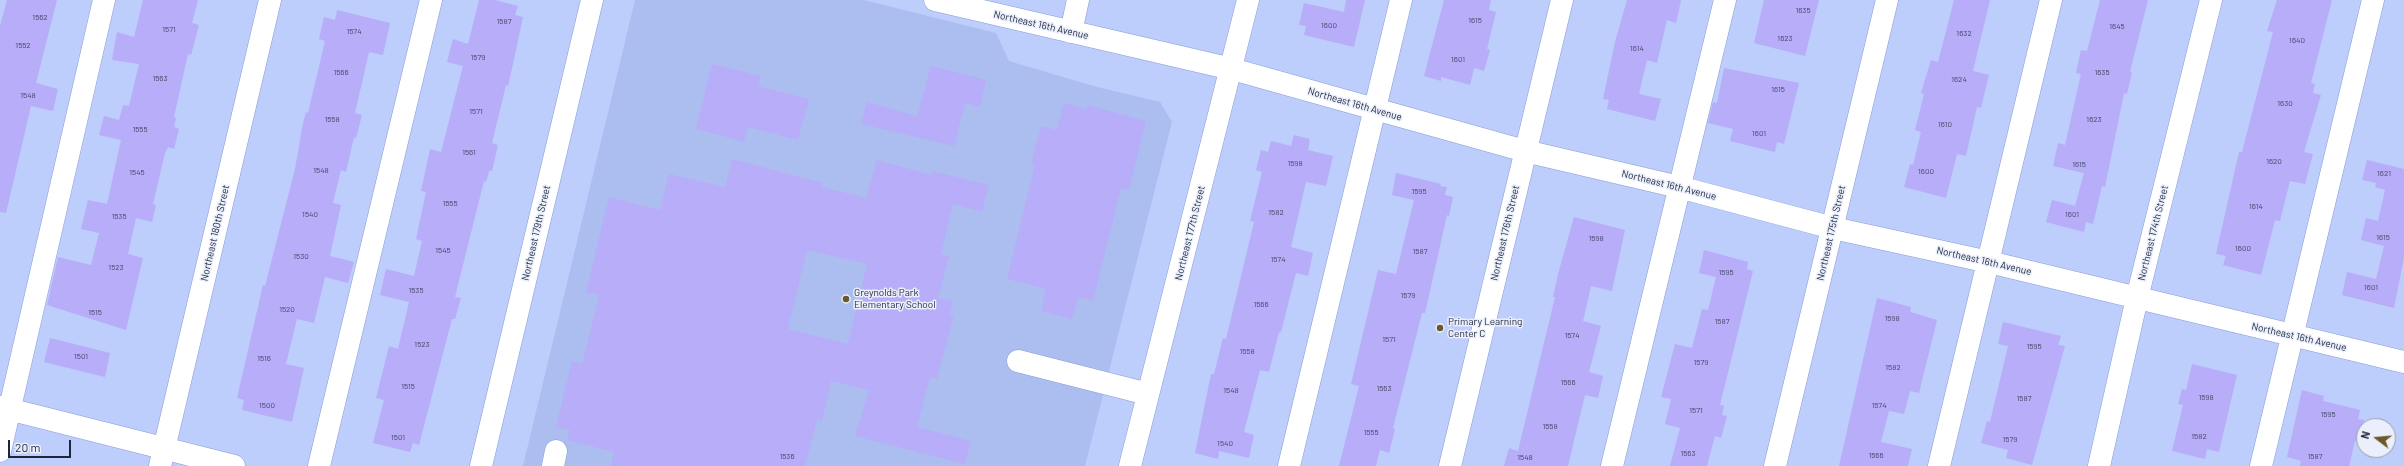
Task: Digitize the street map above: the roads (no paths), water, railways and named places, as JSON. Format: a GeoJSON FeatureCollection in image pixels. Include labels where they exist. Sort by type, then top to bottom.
{"type":"FeatureCollection","features":[{"type":"Feature","properties":{"kind":"street"},"geometry":{"type":"LineString","coordinates":[[0,451],[5,408],[104,0]]}},
{"type":"Feature","properties":{"kind":"street","name":"Northeast 180th Street"},"geometry":{"type":"LineString","coordinates":[[162,458],[270,0]]}},
{"type":"Feature","properties":{"kind":"street"},"geometry":{"type":"LineString","coordinates":[[319,466],[430,0]]}},
{"type":"Feature","properties":{"kind":"street","name":"Northeast 179th Street"},"geometry":{"type":"LineString","coordinates":[[481,466],[592,0]]}},
{"type":"Feature","properties":{"kind":"street","name":"Northeast 16th Avenue"},"geometry":{"type":"LineString","coordinates":[[936,0],[1232,69],[1525,151],[1679,187],[1832,228],[1989,262],[2404,362]]}},
{"type":"Feature","properties":{"kind":"street"},"geometry":{"type":"LineString","coordinates":[[1071,32],[1078,0]]}},
{"type":"Feature","properties":{"kind":"street","name":"Northeast 177th Street"},"geometry":{"type":"LineString","coordinates":[[1130,466],[1232,69],[1248,0]]}},
{"type":"Feature","properties":{"kind":"street"},"geometry":{"type":"LineString","coordinates":[[1290,466],[1401,0]]}},
{"type":"Feature","properties":{"kind":"street","name":"Northeast 176th Street"},"geometry":{"type":"LineString","coordinates":[[1450,466],[1562,0]]}},
{"type":"Feature","properties":{"kind":"street"},"geometry":{"type":"LineString","coordinates":[[1612,466],[1725,0]]}},
{"type":"Feature","properties":{"kind":"street","name":"Northeast 175th Street"},"geometry":{"type":"LineString","coordinates":[[1775,466],[1886,0]]}},
{"type":"Feature","properties":{"kind":"street"},"geometry":{"type":"LineString","coordinates":[[1938,466],[1989,262],[2051,0]]}},
{"type":"Feature","properties":{"kind":"street","name":"Northeast 174th Street"},"geometry":{"type":"LineString","coordinates":[[2099,466],[2137,298],[2211,0]]}},
{"type":"Feature","properties":{"kind":"street"},"geometry":{"type":"LineString","coordinates":[[2260,466],[2373,0]]}},
{"type":"Feature","properties":{"kind":"street"},"geometry":{"type":"LineString","coordinates":[[1018,361],[1148,394]]}},
{"type":"Feature","properties":{"kind":"street"},"geometry":{"type":"LineString","coordinates":[[5,408],[162,458],[234,466]]}},
{"type":"Feature","properties":{"kind":"place","name":"Greynolds Park Elementary School"},"geometry":{"type":"Point","coordinates":[846,299]}},
{"type":"Feature","properties":{"kind":"place","name":"Primary Learning Center C"},"geometry":{"type":"Point","coordinates":[1440,328]}}]}
